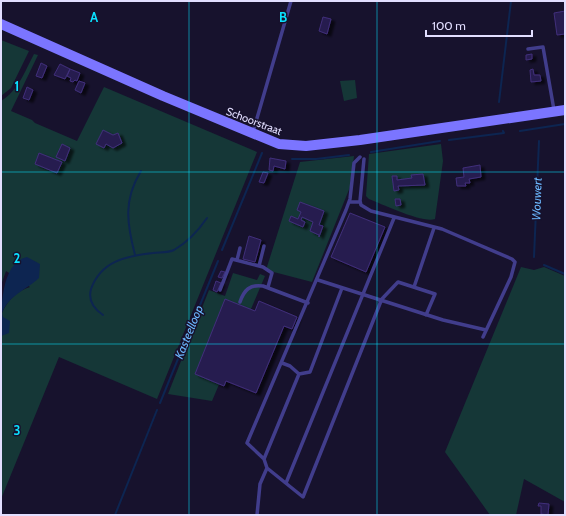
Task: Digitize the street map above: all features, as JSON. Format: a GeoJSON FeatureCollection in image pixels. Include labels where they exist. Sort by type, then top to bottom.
{"type":"FeatureCollection","features":[{"type":"Feature","properties":{"kind":"street","name":"Schoorstraat"},"geometry":{"type":"LineString","coordinates":[[1,24],[78,60],[279,144],[319,145],[565,110]]}},
{"type":"Feature","properties":{"kind":"lane"},"geometry":{"type":"LineString","coordinates":[[252,134],[291,1]]}},
{"type":"Feature","properties":{"kind":"lane"},"geometry":{"type":"LineString","coordinates":[[528,49],[543,47],[554,111]]}},
{"type":"Feature","properties":{"kind":"lane"},"geometry":{"type":"LineString","coordinates":[[360,202],[362,158],[354,163],[349,202],[318,280],[247,444],[264,459],[267,468],[303,497],[381,301],[398,282],[434,294],[426,315]]}},
{"type":"Feature","properties":{"kind":"lane"},"geometry":{"type":"LineString","coordinates":[[349,202],[360,202],[371,211],[434,228],[486,247],[512,259],[515,262],[511,277],[483,336]]}},
{"type":"Feature","properties":{"kind":"lane"},"geometry":{"type":"LineString","coordinates":[[286,483],[394,218]]}},
{"type":"Feature","properties":{"kind":"lane"},"geometry":{"type":"LineString","coordinates":[[414,287],[434,228]]}},
{"type":"Feature","properties":{"kind":"lane"},"geometry":{"type":"LineString","coordinates":[[259,266],[264,246]]}},
{"type":"Feature","properties":{"kind":"lane"},"geometry":{"type":"LineString","coordinates":[[237,260],[240,248]]}},
{"type":"Feature","properties":{"kind":"lane"},"geometry":{"type":"LineString","coordinates":[[220,290],[232,259],[259,266],[272,273],[268,287]]}},
{"type":"Feature","properties":{"kind":"lane"},"geometry":{"type":"LineString","coordinates":[[318,280],[426,315],[486,330]]}},
{"type":"Feature","properties":{"kind":"lane"},"geometry":{"type":"LineString","coordinates":[[240,302],[249,287],[256,285],[268,287],[308,303]]}},
{"type":"Feature","properties":{"kind":"lane"},"geometry":{"type":"LineString","coordinates":[[299,374],[310,372],[342,288]]}},
{"type":"Feature","properties":{"kind":"lane"},"geometry":{"type":"LineString","coordinates":[[282,363],[290,366],[299,374]]}},
{"type":"Feature","properties":{"kind":"lane"},"geometry":{"type":"LineString","coordinates":[[264,459],[299,374]]}},
{"type":"Feature","properties":{"kind":"lane"},"geometry":{"type":"LineString","coordinates":[[257,515],[260,484],[267,468]]}},
{"type":"Feature","properties":{"kind":"green space"},"geometry":{"type":"Polygon","coordinates":[[[1,40],[29,51],[11,88],[1,96],[1,40]]]}},
{"type":"Feature","properties":{"kind":"green space"},"geometry":{"type":"Polygon","coordinates":[[[34,54],[38,55],[11,111],[32,120],[35,123],[77,141],[104,87],[257,152],[157,399],[59,357],[1,499],[2,313],[13,297],[30,287],[6,271],[1,285],[1,101],[17,86],[34,54]]]}},
{"type":"Feature","properties":{"kind":"green space"},"geometry":{"type":"Polygon","coordinates":[[[355,80],[357,98],[344,101],[340,81],[355,80]]]}},
{"type":"Feature","properties":{"kind":"green space"},"geometry":{"type":"Polygon","coordinates":[[[441,144],[443,161],[435,219],[422,219],[413,216],[369,199],[366,196],[369,154],[441,144]]]}},
{"type":"Feature","properties":{"kind":"green space"},"geometry":{"type":"Polygon","coordinates":[[[354,156],[350,187],[312,282],[266,270],[300,162],[354,156]]]}},
{"type":"Feature","properties":{"kind":"green space"},"geometry":{"type":"Polygon","coordinates":[[[521,267],[534,270],[544,267],[565,276],[565,502],[524,479],[516,515],[490,515],[445,452],[521,267]]]}},
{"type":"Feature","properties":{"kind":"green space"},"geometry":{"type":"Polygon","coordinates":[[[233,273],[257,280],[260,274],[265,276],[212,401],[168,394],[209,290],[225,296],[233,273]]]}},
{"type":"Feature","properties":{"kind":"water"},"geometry":{"type":"Polygon","coordinates":[[[27,257],[40,264],[39,278],[13,297],[5,307],[2,313],[3,317],[10,321],[9,333],[1,336],[2,302],[7,278],[12,268],[18,261],[27,257]]]}},
{"type":"Feature","properties":{"kind":"building"},"geometry":{"type":"Polygon","coordinates":[[[565,11],[565,34],[557,35],[554,13],[565,11]]]}},
{"type":"Feature","properties":{"kind":"building"},"geometry":{"type":"Polygon","coordinates":[[[323,17],[331,19],[327,34],[319,31],[323,17]]]}},
{"type":"Feature","properties":{"kind":"building"},"geometry":{"type":"Polygon","coordinates":[[[532,54],[532,59],[526,60],[526,55],[532,54]]]}},
{"type":"Feature","properties":{"kind":"building"},"geometry":{"type":"Polygon","coordinates":[[[41,63],[47,66],[42,78],[36,76],[41,63]]]}},
{"type":"Feature","properties":{"kind":"building"},"geometry":{"type":"Polygon","coordinates":[[[60,64],[70,69],[65,79],[54,75],[60,64]]]}},
{"type":"Feature","properties":{"kind":"building"},"geometry":{"type":"Polygon","coordinates":[[[70,69],[80,73],[77,81],[70,81],[71,78],[67,76],[70,69]]]}},
{"type":"Feature","properties":{"kind":"building"},"geometry":{"type":"Polygon","coordinates":[[[533,69],[534,75],[540,75],[541,81],[531,82],[530,70],[533,69]]]}},
{"type":"Feature","properties":{"kind":"building"},"geometry":{"type":"Polygon","coordinates":[[[79,81],[85,83],[81,93],[75,90],[79,81]]]}},
{"type":"Feature","properties":{"kind":"building"},"geometry":{"type":"Polygon","coordinates":[[[27,87],[33,90],[29,100],[23,98],[27,87]]]}},
{"type":"Feature","properties":{"kind":"building"},"geometry":{"type":"Polygon","coordinates":[[[103,130],[113,135],[118,133],[122,143],[113,148],[106,144],[104,148],[96,144],[103,130]]]}},
{"type":"Feature","properties":{"kind":"building"},"geometry":{"type":"Polygon","coordinates":[[[62,144],[70,148],[65,161],[56,157],[62,144]]]}},
{"type":"Feature","properties":{"kind":"building"},"geometry":{"type":"Polygon","coordinates":[[[39,153],[62,162],[57,173],[35,164],[39,153]]]}},
{"type":"Feature","properties":{"kind":"building"},"geometry":{"type":"Polygon","coordinates":[[[270,158],[286,161],[285,169],[274,166],[273,171],[269,170],[270,158]]]}},
{"type":"Feature","properties":{"kind":"building"},"geometry":{"type":"Polygon","coordinates":[[[480,165],[481,177],[469,179],[470,183],[465,183],[466,186],[457,186],[456,178],[464,177],[463,168],[480,165]]]}},
{"type":"Feature","properties":{"kind":"building"},"geometry":{"type":"Polygon","coordinates":[[[263,172],[268,173],[264,183],[259,182],[263,172]]]}},
{"type":"Feature","properties":{"kind":"building"},"geometry":{"type":"Polygon","coordinates":[[[423,174],[425,185],[398,186],[399,190],[394,191],[392,176],[397,176],[397,180],[412,178],[411,175],[423,174]]]}},
{"type":"Feature","properties":{"kind":"building"},"geometry":{"type":"Polygon","coordinates":[[[395,199],[400,199],[401,205],[396,206],[395,199]]]}},
{"type":"Feature","properties":{"kind":"building"},"geometry":{"type":"Polygon","coordinates":[[[300,202],[324,211],[319,225],[323,226],[319,237],[319,235],[310,231],[313,222],[302,217],[301,220],[305,222],[303,227],[289,221],[291,216],[298,219],[301,212],[297,210],[300,202]]]}},
{"type":"Feature","properties":{"kind":"building"},"geometry":{"type":"Polygon","coordinates":[[[350,213],[385,227],[366,272],[331,257],[350,213]]]}},
{"type":"Feature","properties":{"kind":"building"},"geometry":{"type":"Polygon","coordinates":[[[249,236],[261,240],[255,262],[243,259],[249,236]]]}},
{"type":"Feature","properties":{"kind":"building"},"geometry":{"type":"Polygon","coordinates":[[[221,271],[225,272],[222,278],[218,277],[221,271]]]}},
{"type":"Feature","properties":{"kind":"building"},"geometry":{"type":"Polygon","coordinates":[[[216,281],[221,283],[217,292],[213,290],[216,281]]]}},
{"type":"Feature","properties":{"kind":"building"},"geometry":{"type":"Polygon","coordinates":[[[225,299],[255,311],[259,301],[297,317],[292,329],[284,326],[256,393],[226,381],[224,386],[195,374],[225,299]]]}},
{"type":"Feature","properties":{"kind":"building"},"geometry":{"type":"Polygon","coordinates":[[[539,503],[549,504],[548,515],[541,514],[541,506],[538,506],[539,503]]]}},
{"type":"Feature","properties":{"kind":"waterway","name":"Kasteelloop"},"geometry":{"type":"LineString","coordinates":[[499,102],[511,1]]}},
{"type":"Feature","properties":{"kind":"waterway"},"geometry":{"type":"LineString","coordinates":[[539,128],[565,124]]}},
{"type":"Feature","properties":{"kind":"waterway","name":"Wouwert"},"geometry":{"type":"LineString","coordinates":[[520,131],[539,128]]}},
{"type":"Feature","properties":{"kind":"waterway","name":"Kasteelloop"},"geometry":{"type":"LineString","coordinates":[[449,140],[504,133],[503,131]]}},
{"type":"Feature","properties":{"kind":"waterway","name":"Kasteelloop"},"geometry":{"type":"LineString","coordinates":[[371,152],[440,141]]}},
{"type":"Feature","properties":{"kind":"waterway","name":"Wouwert"},"geometry":{"type":"LineString","coordinates":[[534,257],[539,141]]}},
{"type":"Feature","properties":{"kind":"waterway","name":"Kasteelloop"},"geometry":{"type":"LineString","coordinates":[[222,250],[262,153]]}},
{"type":"Feature","properties":{"kind":"waterway","name":"Kasteelloop"},"geometry":{"type":"LineString","coordinates":[[292,159],[316,159],[349,155]]}},
{"type":"Feature","properties":{"kind":"waterway"},"geometry":{"type":"LineString","coordinates":[[135,255],[130,233],[128,212],[131,192],[141,171]]}},
{"type":"Feature","properties":{"kind":"waterway"},"geometry":{"type":"LineString","coordinates":[[103,315],[94,307],[90,297],[91,289],[101,272],[108,266],[124,258],[174,250],[192,236],[207,218]]}},
{"type":"Feature","properties":{"kind":"waterway","name":"Kasteelloop"},"geometry":{"type":"LineString","coordinates":[[160,403],[218,261]]}},
{"type":"Feature","properties":{"kind":"waterway","name":"Wouwert"},"geometry":{"type":"LineString","coordinates":[[544,265],[565,274]]}},
{"type":"Feature","properties":{"kind":"waterway","name":"Kasteelloop"},"geometry":{"type":"LineString","coordinates":[[115,515],[157,410]]}}]}
